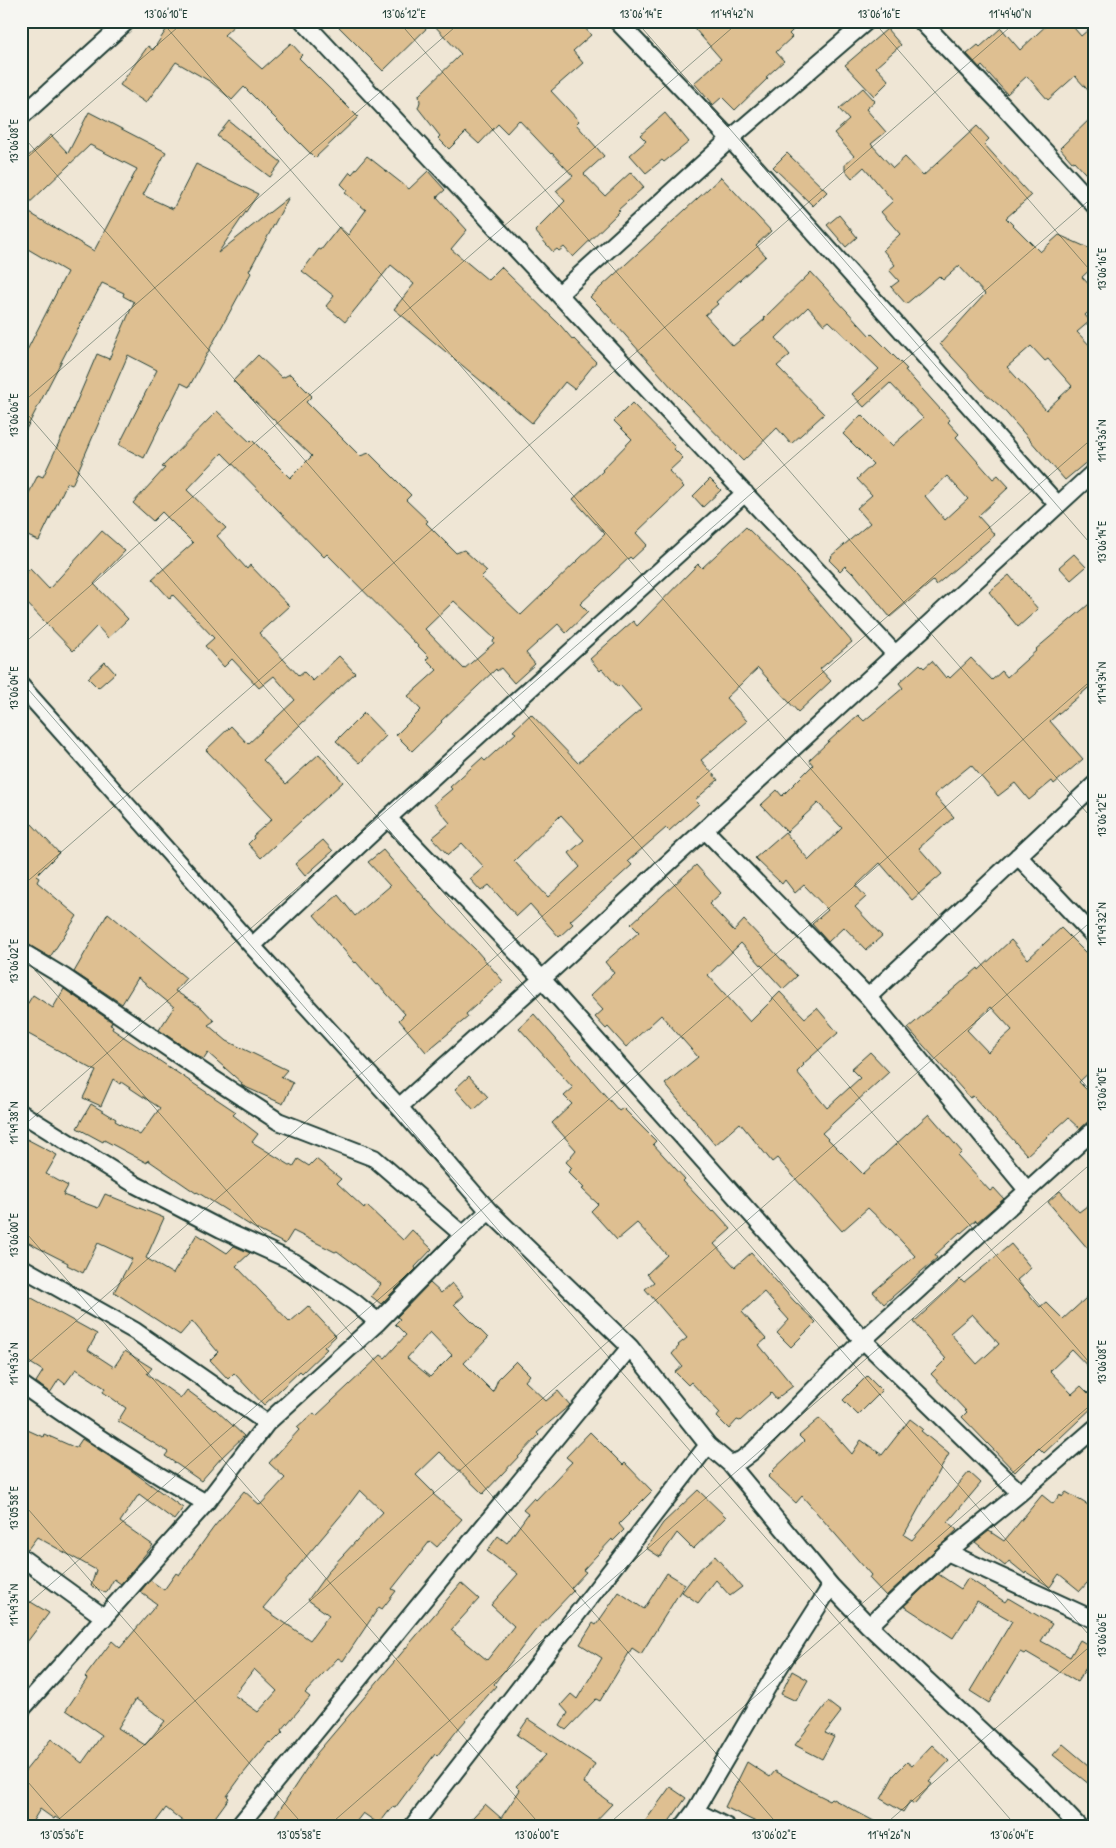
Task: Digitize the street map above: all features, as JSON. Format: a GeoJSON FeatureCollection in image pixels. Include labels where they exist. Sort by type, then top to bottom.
{"type":"FeatureCollection","features":[{"type":"Feature","properties":{"kind":"street"},"geometry":{"type":"LineString","coordinates":[[21,117],[127,21]]}},
{"type":"Feature","properties":{"kind":"street"},"geometry":{"type":"LineString","coordinates":[[303,21],[895,654]]}},
{"type":"Feature","properties":{"kind":"street"},"geometry":{"type":"LineString","coordinates":[[617,21],[730,140],[1058,506]]}},
{"type":"Feature","properties":{"kind":"street"},"geometry":{"type":"LineString","coordinates":[[559,294],[730,140],[867,21]]}},
{"type":"Feature","properties":{"kind":"street"},"geometry":{"type":"LineString","coordinates":[[921,21],[1004,107],[1095,206]]}},
{"type":"Feature","properties":{"kind":"street"},"geometry":{"type":"LineString","coordinates":[[399,1107],[542,979],[1095,472]]}},
{"type":"Feature","properties":{"kind":"street"},"geometry":{"type":"LineString","coordinates":[[252,946],[388,818],[745,493]]}},
{"type":"Feature","properties":{"kind":"street"},"geometry":{"type":"LineString","coordinates":[[21,686],[252,946],[399,1107],[489,1211],[630,1348],[708,1445],[730,1464],[831,1586],[869,1626],[1079,1827]]}},
{"type":"Feature","properties":{"kind":"street"},"geometry":{"type":"LineString","coordinates":[[868,997],[1095,784]]}},
{"type":"Feature","properties":{"kind":"street"},"geometry":{"type":"LineString","coordinates":[[388,818],[542,979],[863,1340],[1020,1493]]}},
{"type":"Feature","properties":{"kind":"street"},"geometry":{"type":"LineString","coordinates":[[704,830],[868,997],[1027,1190]]}},
{"type":"Feature","properties":{"kind":"street"},"geometry":{"type":"LineString","coordinates":[[1018,856],[1095,937]]}},
{"type":"Feature","properties":{"kind":"street"},"geometry":{"type":"LineString","coordinates":[[21,951],[64,977],[278,1121],[374,1158],[463,1235]]}},
{"type":"Feature","properties":{"kind":"street"},"geometry":{"type":"LineString","coordinates":[[21,1113],[136,1185],[221,1229],[294,1262],[354,1302],[378,1322]]}},
{"type":"Feature","properties":{"kind":"street"},"geometry":{"type":"LineString","coordinates":[[730,1464],[741,1460],[753,1451],[863,1340],[1095,1129]]}},
{"type":"Feature","properties":{"kind":"street"},"geometry":{"type":"LineString","coordinates":[[21,1710],[206,1503],[267,1423],[378,1322],[489,1211]]}},
{"type":"Feature","properties":{"kind":"street"},"geometry":{"type":"LineString","coordinates":[[21,1267],[135,1331],[267,1423]]}},
{"type":"Feature","properties":{"kind":"street"},"geometry":{"type":"LineString","coordinates":[[238,1827],[630,1348]]}},
{"type":"Feature","properties":{"kind":"street"},"geometry":{"type":"LineString","coordinates":[[21,1384],[75,1423],[206,1503]]}},
{"type":"Feature","properties":{"kind":"street"},"geometry":{"type":"LineString","coordinates":[[869,1626],[947,1552],[1020,1493],[1095,1428]]}},
{"type":"Feature","properties":{"kind":"street"},"geometry":{"type":"LineString","coordinates":[[412,1827],[708,1445]]}},
{"type":"Feature","properties":{"kind":"street"},"geometry":{"type":"LineString","coordinates":[[947,1552],[1095,1620]]}},
{"type":"Feature","properties":{"kind":"street"},"geometry":{"type":"LineString","coordinates":[[21,1556],[105,1618]]}},
{"type":"Feature","properties":{"kind":"street"},"geometry":{"type":"LineString","coordinates":[[683,1827],[695,1810],[775,1674],[831,1586]]}},
{"type":"Feature","properties":{"kind":"street"},"geometry":{"type":"LineString","coordinates":[[695,1810],[727,1827]]}},
{"type":"Feature","properties":{"kind":"building"},"geometry":{"type":"Polygon","coordinates":[[[172,21],[239,21],[224,35],[262,69],[291,43],[302,55],[299,58],[358,117],[315,158],[244,87],[232,100],[211,82],[176,62],[146,103],[120,85],[148,46],[153,50],[172,21]]]}},
{"type":"Feature","properties":{"kind":"building"},"geometry":{"type":"Polygon","coordinates":[[[333,21],[579,21],[591,35],[573,51],[583,63],[551,91],[579,121],[576,124],[604,156],[584,174],[605,196],[631,172],[644,187],[618,210],[620,211],[573,257],[564,247],[559,251],[557,249],[553,252],[535,231],[565,201],[556,191],[573,176],[519,120],[507,133],[498,124],[479,144],[466,132],[449,149],[438,138],[440,136],[418,108],[420,102],[419,95],[461,54],[432,23],[383,71],[333,21]]]}},
{"type":"Feature","properties":{"kind":"building"},"geometry":{"type":"Polygon","coordinates":[[[688,21],[802,21],[789,34],[792,37],[776,52],[784,61],[735,110],[722,97],[713,105],[694,83],[721,59],[688,21]]]}},
{"type":"Feature","properties":{"kind":"building"},"geometry":{"type":"Polygon","coordinates":[[[1051,21],[1068,21],[1081,36],[1095,24],[1095,98],[1075,76],[1048,100],[1027,76],[1007,94],[982,66],[980,68],[967,54],[978,45],[980,47],[1001,28],[1020,50],[1051,21]]]}},
{"type":"Feature","properties":{"kind":"building"},"geometry":{"type":"Polygon","coordinates":[[[887,29],[901,45],[876,67],[889,81],[874,96],[845,65],[887,29]]]}},
{"type":"Feature","properties":{"kind":"building"},"geometry":{"type":"Polygon","coordinates":[[[863,88],[875,101],[866,109],[886,132],[871,144],[893,168],[905,157],[923,176],[977,126],[989,139],[984,144],[1031,196],[1006,218],[1040,252],[1059,235],[1095,251],[1095,265],[1082,277],[1095,291],[1095,306],[1085,315],[1090,321],[1077,332],[1095,351],[1095,455],[1065,480],[1001,407],[986,394],[940,344],[985,294],[959,266],[943,280],[939,276],[906,304],[891,287],[899,281],[889,270],[895,265],[883,250],[900,234],[881,212],[893,201],[864,167],[852,178],[845,170],[845,164],[854,156],[834,133],[849,120],[839,109],[863,88]],[[1031,346],[1007,367],[1046,410],[1072,386],[1048,359],[1045,361],[1031,346]]]}},
{"type":"Feature","properties":{"kind":"building"},"geometry":{"type":"Polygon","coordinates":[[[89,112],[166,152],[143,195],[173,209],[196,164],[258,194],[218,253],[289,197],[249,271],[251,273],[189,387],[181,383],[144,458],[119,445],[157,370],[128,355],[72,485],[67,483],[39,541],[21,533],[21,509],[38,475],[43,477],[97,354],[109,359],[134,302],[123,296],[124,293],[102,283],[21,439],[21,362],[67,272],[21,245],[21,163],[51,135],[68,153],[89,112]],[[90,145],[23,209],[94,251],[137,169],[90,145]]]}},
{"type":"Feature","properties":{"kind":"building"},"geometry":{"type":"Polygon","coordinates":[[[665,113],[689,142],[664,162],[662,160],[646,173],[630,155],[646,141],[640,135],[665,113]]]}},
{"type":"Feature","properties":{"kind":"building"},"geometry":{"type":"Polygon","coordinates":[[[1095,114],[1095,184],[1060,148],[1095,114]]]}},
{"type":"Feature","properties":{"kind":"building"},"geometry":{"type":"Polygon","coordinates":[[[229,121],[281,162],[270,177],[217,136],[229,121]]]}},
{"type":"Feature","properties":{"kind":"building"},"geometry":{"type":"Polygon","coordinates":[[[787,153],[827,192],[813,206],[773,167],[787,153]]]}},
{"type":"Feature","properties":{"kind":"building"},"geometry":{"type":"Polygon","coordinates":[[[367,156],[409,189],[428,171],[445,190],[437,197],[467,230],[451,249],[488,280],[501,267],[596,362],[574,389],[565,382],[532,423],[394,309],[414,284],[391,265],[345,322],[326,306],[334,296],[302,271],[339,227],[348,235],[366,210],[345,193],[347,190],[341,184],[350,172],[352,174],[367,156]]]}},
{"type":"Feature","properties":{"kind":"building"},"geometry":{"type":"Polygon","coordinates":[[[721,177],[771,231],[756,245],[766,256],[716,302],[718,304],[705,315],[733,346],[765,319],[811,272],[870,336],[872,334],[907,369],[905,370],[950,420],[948,422],[959,434],[956,437],[993,479],[998,475],[1009,487],[978,516],[995,535],[936,585],[933,581],[890,617],[853,572],[845,566],[840,571],[829,560],[831,556],[870,523],[857,508],[872,495],[857,479],[873,464],[843,434],[861,415],[892,446],[923,418],[890,383],[864,407],[852,394],[879,369],[829,321],[824,325],[808,307],[776,338],[790,355],[777,366],[824,414],[791,444],[777,428],[743,461],[680,397],[590,297],[721,177]],[[947,476],[925,496],[945,520],[968,499],[947,476]]]}},
{"type":"Feature","properties":{"kind":"building"},"geometry":{"type":"Polygon","coordinates":[[[839,215],[857,237],[846,247],[827,225],[839,215]]]}},
{"type":"Feature","properties":{"kind":"building"},"geometry":{"type":"Polygon","coordinates":[[[258,355],[282,378],[290,374],[312,396],[306,402],[360,456],[369,453],[411,495],[406,500],[428,521],[426,523],[456,553],[464,550],[487,571],[481,577],[521,615],[605,534],[573,499],[603,471],[632,439],[614,421],[632,403],[675,447],[674,449],[683,458],[669,471],[684,487],[636,533],[647,545],[632,559],[630,557],[580,604],[588,612],[566,633],[558,624],[526,653],[535,664],[514,683],[501,668],[497,671],[496,669],[412,751],[396,735],[421,710],[408,696],[437,670],[426,659],[429,657],[327,554],[324,557],[222,453],[187,490],[226,528],[217,536],[247,569],[250,565],[289,606],[259,633],[299,676],[304,672],[313,681],[339,656],[355,673],[263,760],[286,784],[319,754],[343,782],[261,858],[248,844],[254,838],[253,836],[272,819],[206,750],[231,726],[248,744],[295,700],[274,676],[259,688],[232,659],[224,667],[205,646],[214,638],[173,595],[170,599],[152,579],[193,543],[162,512],[153,521],[133,503],[165,468],[162,467],[217,411],[250,442],[252,440],[290,478],[312,456],[233,381],[258,355]],[[454,601],[425,629],[464,669],[494,643],[495,639],[454,601]]]}},
{"type":"Feature","properties":{"kind":"building"},"geometry":{"type":"Polygon","coordinates":[[[710,479],[721,490],[703,507],[693,496],[710,479]]]}},
{"type":"Feature","properties":{"kind":"building"},"geometry":{"type":"Polygon","coordinates":[[[746,527],[796,576],[852,642],[820,669],[831,681],[798,712],[758,668],[726,698],[747,721],[701,760],[718,780],[695,800],[699,804],[669,831],[666,828],[628,861],[632,865],[570,921],[573,924],[559,937],[530,904],[517,916],[489,885],[481,891],[470,879],[484,867],[462,843],[448,855],[432,838],[450,823],[434,804],[452,789],[450,787],[482,758],[485,761],[516,733],[513,731],[531,714],[578,763],[641,709],[620,685],[618,687],[590,659],[633,621],[637,626],[698,564],[702,568],[746,527]],[[561,815],[514,861],[548,897],[580,867],[569,853],[584,840],[561,815]]]}},
{"type":"Feature","properties":{"kind":"building"},"geometry":{"type":"Polygon","coordinates":[[[102,531],[125,551],[94,584],[128,619],[108,638],[97,626],[73,651],[21,597],[21,578],[30,569],[49,589],[102,531]]]}},
{"type":"Feature","properties":{"kind":"building"},"geometry":{"type":"Polygon","coordinates":[[[1074,554],[1086,567],[1071,580],[1059,567],[1074,554]]]}},
{"type":"Feature","properties":{"kind":"building"},"geometry":{"type":"Polygon","coordinates":[[[1009,575],[1038,609],[1018,627],[989,592],[1009,575]]]}},
{"type":"Feature","properties":{"kind":"building"},"geometry":{"type":"Polygon","coordinates":[[[1095,599],[1095,682],[1050,721],[1083,759],[1054,784],[1052,781],[1029,800],[1015,783],[998,796],[971,765],[934,795],[954,817],[919,848],[942,874],[912,900],[880,863],[856,886],[866,897],[855,907],[882,936],[866,950],[844,927],[828,942],[812,924],[828,910],[804,885],[795,893],[785,880],[782,884],[755,858],[785,832],[809,860],[842,828],[818,803],[787,832],[761,805],[777,790],[782,796],[813,765],[809,760],[858,715],[864,721],[903,688],[899,683],[920,664],[924,668],[932,661],[946,678],[948,676],[950,678],[971,658],[992,680],[1002,671],[1007,677],[1036,649],[1095,599]]]}},
{"type":"Feature","properties":{"kind":"building"},"geometry":{"type":"Polygon","coordinates":[[[105,662],[115,673],[98,688],[88,678],[105,662]]]}},
{"type":"Feature","properties":{"kind":"building"},"geometry":{"type":"Polygon","coordinates":[[[364,713],[386,736],[360,763],[336,741],[364,713]]]}},
{"type":"Feature","properties":{"kind":"building"},"geometry":{"type":"Polygon","coordinates":[[[32,824],[59,853],[36,876],[39,878],[37,882],[77,916],[50,957],[21,941],[21,834],[32,824]]]}},
{"type":"Feature","properties":{"kind":"building"},"geometry":{"type":"Polygon","coordinates":[[[323,840],[333,851],[305,876],[295,864],[323,840]]]}},
{"type":"Feature","properties":{"kind":"building"},"geometry":{"type":"Polygon","coordinates":[[[383,850],[439,914],[476,950],[503,981],[466,1014],[468,1017],[426,1052],[399,1020],[405,1014],[378,984],[376,985],[355,963],[314,915],[338,895],[355,916],[390,886],[368,862],[383,850]]]}},
{"type":"Feature","properties":{"kind":"building"},"geometry":{"type":"Polygon","coordinates":[[[696,865],[721,893],[709,904],[734,931],[744,920],[797,976],[783,989],[741,943],[708,975],[750,1022],[780,992],[805,1018],[817,1008],[838,1033],[803,1064],[797,1072],[827,1108],[860,1078],[851,1069],[870,1052],[889,1072],[822,1133],[863,1174],[929,1114],[962,1152],[958,1156],[990,1191],[994,1188],[1004,1199],[977,1222],[976,1220],[960,1232],[935,1255],[937,1258],[884,1304],[873,1292],[915,1256],[892,1231],[868,1208],[842,1231],[777,1158],[772,1162],[740,1123],[715,1145],[665,1084],[698,1057],[661,1015],[626,1047],[608,1027],[606,1029],[595,1017],[603,1010],[590,996],[614,973],[605,962],[639,932],[631,924],[696,865]]]}},
{"type":"Feature","properties":{"kind":"building"},"geometry":{"type":"Polygon","coordinates":[[[108,913],[186,978],[175,991],[202,1008],[214,1021],[208,1025],[227,1041],[287,1070],[281,1077],[293,1083],[283,1104],[241,1085],[242,1083],[208,1053],[204,1059],[199,1057],[159,1030],[174,1007],[138,978],[122,1004],[74,972],[108,913]]]}},
{"type":"Feature","properties":{"kind":"building"},"geometry":{"type":"Polygon","coordinates":[[[1061,928],[1095,962],[1095,1067],[1079,1082],[1095,1098],[1095,1115],[1080,1129],[1068,1118],[1027,1155],[973,1096],[970,1098],[908,1028],[978,968],[979,970],[1011,940],[1028,959],[1061,928]],[[991,1007],[967,1030],[988,1052],[1012,1030],[991,1007]]]}},
{"type":"Feature","properties":{"kind":"building"},"geometry":{"type":"Polygon","coordinates":[[[64,989],[112,1022],[110,1025],[113,1026],[112,1029],[236,1112],[233,1115],[258,1134],[252,1142],[293,1167],[298,1159],[309,1166],[316,1159],[341,1179],[337,1183],[364,1208],[367,1206],[403,1240],[412,1230],[432,1249],[415,1267],[416,1269],[381,1304],[371,1296],[381,1284],[337,1251],[335,1252],[293,1231],[285,1244],[196,1193],[148,1160],[147,1163],[77,1128],[91,1104],[116,1119],[115,1121],[140,1135],[160,1108],[121,1082],[120,1084],[113,1079],[101,1106],[83,1098],[96,1071],[21,1030],[21,1014],[33,995],[53,1008],[64,989]]]}},
{"type":"Feature","properties":{"kind":"building"},"geometry":{"type":"Polygon","coordinates":[[[534,1014],[619,1111],[623,1108],[656,1141],[653,1144],[685,1179],[683,1181],[731,1229],[714,1244],[735,1267],[751,1253],[794,1301],[816,1322],[791,1347],[777,1333],[789,1320],[764,1292],[742,1312],[766,1339],[759,1345],[793,1386],[776,1399],[771,1393],[740,1421],[737,1420],[729,1429],[717,1417],[720,1413],[691,1382],[688,1385],[675,1372],[682,1366],[672,1354],[678,1345],[687,1338],[645,1289],[654,1282],[647,1274],[667,1255],[637,1223],[617,1240],[591,1211],[598,1204],[568,1172],[572,1168],[566,1162],[576,1150],[552,1123],[572,1104],[564,1096],[573,1088],[519,1028],[534,1014]]]}},
{"type":"Feature","properties":{"kind":"building"},"geometry":{"type":"Polygon","coordinates":[[[469,1076],[488,1097],[474,1110],[455,1089],[469,1076]]]}},
{"type":"Feature","properties":{"kind":"building"},"geometry":{"type":"Polygon","coordinates":[[[21,1136],[57,1155],[46,1174],[68,1186],[63,1195],[98,1208],[105,1194],[164,1218],[146,1258],[173,1274],[197,1234],[227,1253],[234,1246],[250,1253],[236,1266],[290,1322],[308,1306],[336,1336],[324,1347],[327,1349],[302,1373],[300,1371],[264,1405],[234,1373],[228,1379],[210,1360],[218,1352],[192,1321],[180,1335],[114,1292],[132,1259],[98,1243],[83,1273],[67,1265],[68,1263],[21,1239],[27,1225],[21,1223],[21,1136]]]}},
{"type":"Feature","properties":{"kind":"building"},"geometry":{"type":"Polygon","coordinates":[[[1060,1191],[1079,1212],[1095,1200],[1095,1257],[1048,1202],[1060,1191]]]}},
{"type":"Feature","properties":{"kind":"building"},"geometry":{"type":"Polygon","coordinates":[[[1011,1244],[1031,1268],[1017,1280],[1040,1307],[1046,1302],[1063,1319],[1095,1290],[1095,1374],[1072,1350],[1050,1371],[1072,1394],[1081,1386],[1095,1400],[1095,1405],[1044,1453],[1039,1448],[1015,1472],[962,1417],[967,1412],[931,1374],[946,1359],[914,1322],[960,1279],[964,1283],[1011,1244]],[[972,1314],[950,1333],[977,1364],[999,1344],[972,1314]]]}},
{"type":"Feature","properties":{"kind":"building"},"geometry":{"type":"Polygon","coordinates":[[[430,1283],[441,1293],[452,1283],[463,1296],[454,1304],[488,1338],[464,1363],[493,1392],[498,1379],[516,1361],[530,1375],[525,1381],[546,1401],[558,1391],[570,1405],[537,1433],[539,1435],[483,1494],[440,1452],[416,1475],[433,1494],[462,1519],[437,1547],[430,1541],[392,1589],[396,1591],[382,1609],[379,1607],[343,1661],[338,1658],[305,1693],[310,1697],[281,1731],[283,1732],[271,1744],[269,1742],[243,1774],[227,1796],[229,1798],[208,1827],[190,1827],[166,1808],[152,1827],[70,1827],[40,1809],[31,1824],[21,1818],[21,1776],[51,1739],[82,1763],[102,1735],[66,1710],[87,1679],[85,1677],[112,1641],[120,1648],[157,1604],[140,1592],[150,1580],[164,1590],[176,1573],[179,1575],[214,1527],[244,1491],[260,1505],[285,1478],[269,1463],[299,1430],[297,1428],[314,1413],[316,1416],[381,1355],[385,1358],[406,1335],[395,1324],[400,1319],[397,1317],[430,1283]],[[430,1332],[407,1358],[430,1377],[452,1355],[430,1332]],[[360,1490],[263,1608],[310,1640],[329,1615],[308,1600],[330,1569],[383,1512],[360,1490]],[[254,1669],[234,1695],[258,1712],[277,1691],[254,1669]],[[136,1699],[118,1728],[145,1745],[165,1721],[136,1699]]]}},
{"type":"Feature","properties":{"kind":"building"},"geometry":{"type":"Polygon","coordinates":[[[21,1292],[97,1334],[88,1350],[114,1367],[125,1351],[152,1368],[147,1374],[181,1398],[187,1390],[215,1409],[244,1436],[201,1481],[165,1456],[168,1452],[118,1421],[126,1408],[103,1392],[105,1388],[76,1369],[65,1384],[59,1379],[50,1393],[36,1382],[43,1371],[21,1357],[21,1292]]]}},
{"type":"Feature","properties":{"kind":"building"},"geometry":{"type":"Polygon","coordinates":[[[867,1376],[882,1391],[858,1415],[843,1400],[867,1376]]]}},
{"type":"Feature","properties":{"kind":"building"},"geometry":{"type":"Polygon","coordinates":[[[820,1418],[852,1454],[861,1440],[882,1455],[910,1419],[923,1429],[921,1431],[949,1454],[904,1535],[912,1540],[969,1472],[981,1483],[948,1522],[957,1530],[886,1596],[869,1578],[871,1575],[802,1496],[796,1503],[768,1477],[804,1441],[799,1436],[820,1418]]]}},
{"type":"Feature","properties":{"kind":"building"},"geometry":{"type":"Polygon","coordinates":[[[21,1427],[43,1437],[44,1434],[76,1448],[82,1439],[132,1471],[183,1508],[174,1520],[139,1494],[120,1522],[153,1545],[121,1584],[114,1579],[106,1593],[91,1586],[96,1570],[37,1537],[28,1549],[21,1547],[21,1427]]]}},
{"type":"Feature","properties":{"kind":"building"},"geometry":{"type":"Polygon","coordinates":[[[590,1432],[623,1465],[625,1463],[652,1491],[619,1524],[624,1530],[613,1541],[612,1539],[583,1570],[586,1572],[571,1588],[574,1590],[534,1632],[494,1684],[496,1686],[437,1756],[435,1754],[395,1808],[392,1807],[379,1824],[363,1813],[352,1827],[268,1827],[317,1753],[461,1583],[479,1599],[451,1630],[487,1660],[514,1626],[491,1605],[518,1574],[487,1551],[498,1536],[507,1543],[528,1514],[523,1510],[534,1498],[536,1500],[572,1462],[566,1457],[590,1432]]]}},
{"type":"Feature","properties":{"kind":"building"},"geometry":{"type":"Polygon","coordinates":[[[698,1490],[726,1517],[693,1549],[677,1533],[660,1557],[646,1548],[663,1523],[698,1490]]]}},
{"type":"Feature","properties":{"kind":"building"},"geometry":{"type":"Polygon","coordinates":[[[1066,1492],[1095,1509],[1095,1574],[1080,1591],[1059,1574],[1050,1587],[1026,1572],[1025,1574],[1009,1561],[1005,1566],[975,1542],[989,1531],[1004,1541],[1042,1495],[1053,1504],[1060,1494],[1062,1497],[1066,1492]]]}},
{"type":"Feature","properties":{"kind":"building"},"geometry":{"type":"Polygon","coordinates":[[[715,1556],[742,1587],[730,1596],[716,1580],[698,1603],[682,1592],[697,1572],[715,1556]]]}},
{"type":"Feature","properties":{"kind":"building"},"geometry":{"type":"Polygon","coordinates":[[[667,1573],[685,1584],[641,1654],[632,1648],[600,1701],[596,1699],[566,1730],[560,1726],[568,1713],[561,1705],[571,1694],[577,1699],[602,1658],[580,1644],[593,1623],[596,1625],[619,1592],[644,1609],[667,1573]]]}},
{"type":"Feature","properties":{"kind":"building"},"geometry":{"type":"Polygon","coordinates":[[[938,1574],[961,1589],[968,1578],[1005,1602],[1008,1598],[1052,1624],[1041,1641],[1070,1657],[1080,1640],[1095,1649],[1095,1672],[1086,1668],[1077,1682],[1026,1652],[1024,1654],[1020,1652],[989,1703],[970,1691],[1012,1621],[977,1601],[953,1638],[904,1606],[938,1574]]]}},
{"type":"Feature","properties":{"kind":"building"},"geometry":{"type":"Polygon","coordinates":[[[21,1596],[49,1613],[21,1650],[21,1596]]]}},
{"type":"Feature","properties":{"kind":"building"},"geometry":{"type":"Polygon","coordinates":[[[792,1671],[808,1680],[796,1701],[781,1694],[792,1671]]]}},
{"type":"Feature","properties":{"kind":"building"},"geometry":{"type":"Polygon","coordinates":[[[828,1702],[841,1712],[825,1733],[834,1737],[822,1759],[795,1745],[828,1702]]]}},
{"type":"Feature","properties":{"kind":"building"},"geometry":{"type":"Polygon","coordinates":[[[528,1719],[595,1764],[584,1783],[612,1804],[590,1827],[464,1827],[485,1804],[501,1818],[520,1790],[516,1786],[546,1755],[517,1735],[528,1719]]]}},
{"type":"Feature","properties":{"kind":"building"},"geometry":{"type":"Polygon","coordinates":[[[1063,1744],[1095,1771],[1095,1789],[1053,1755],[1063,1744]]]}},
{"type":"Feature","properties":{"kind":"building"},"geometry":{"type":"Polygon","coordinates":[[[932,1745],[949,1761],[929,1782],[932,1784],[914,1804],[910,1801],[903,1812],[881,1799],[894,1775],[907,1762],[912,1766],[932,1745]]]}},
{"type":"Feature","properties":{"kind":"building"},"geometry":{"type":"Polygon","coordinates":[[[747,1762],[770,1777],[775,1771],[885,1827],[766,1827],[725,1807],[747,1762]]]}},
{"type":"Feature","properties":{"kind":"building"},"geometry":{"type":"Polygon","coordinates":[[[670,1787],[686,1798],[665,1827],[641,1827],[670,1787]]]}}]}
